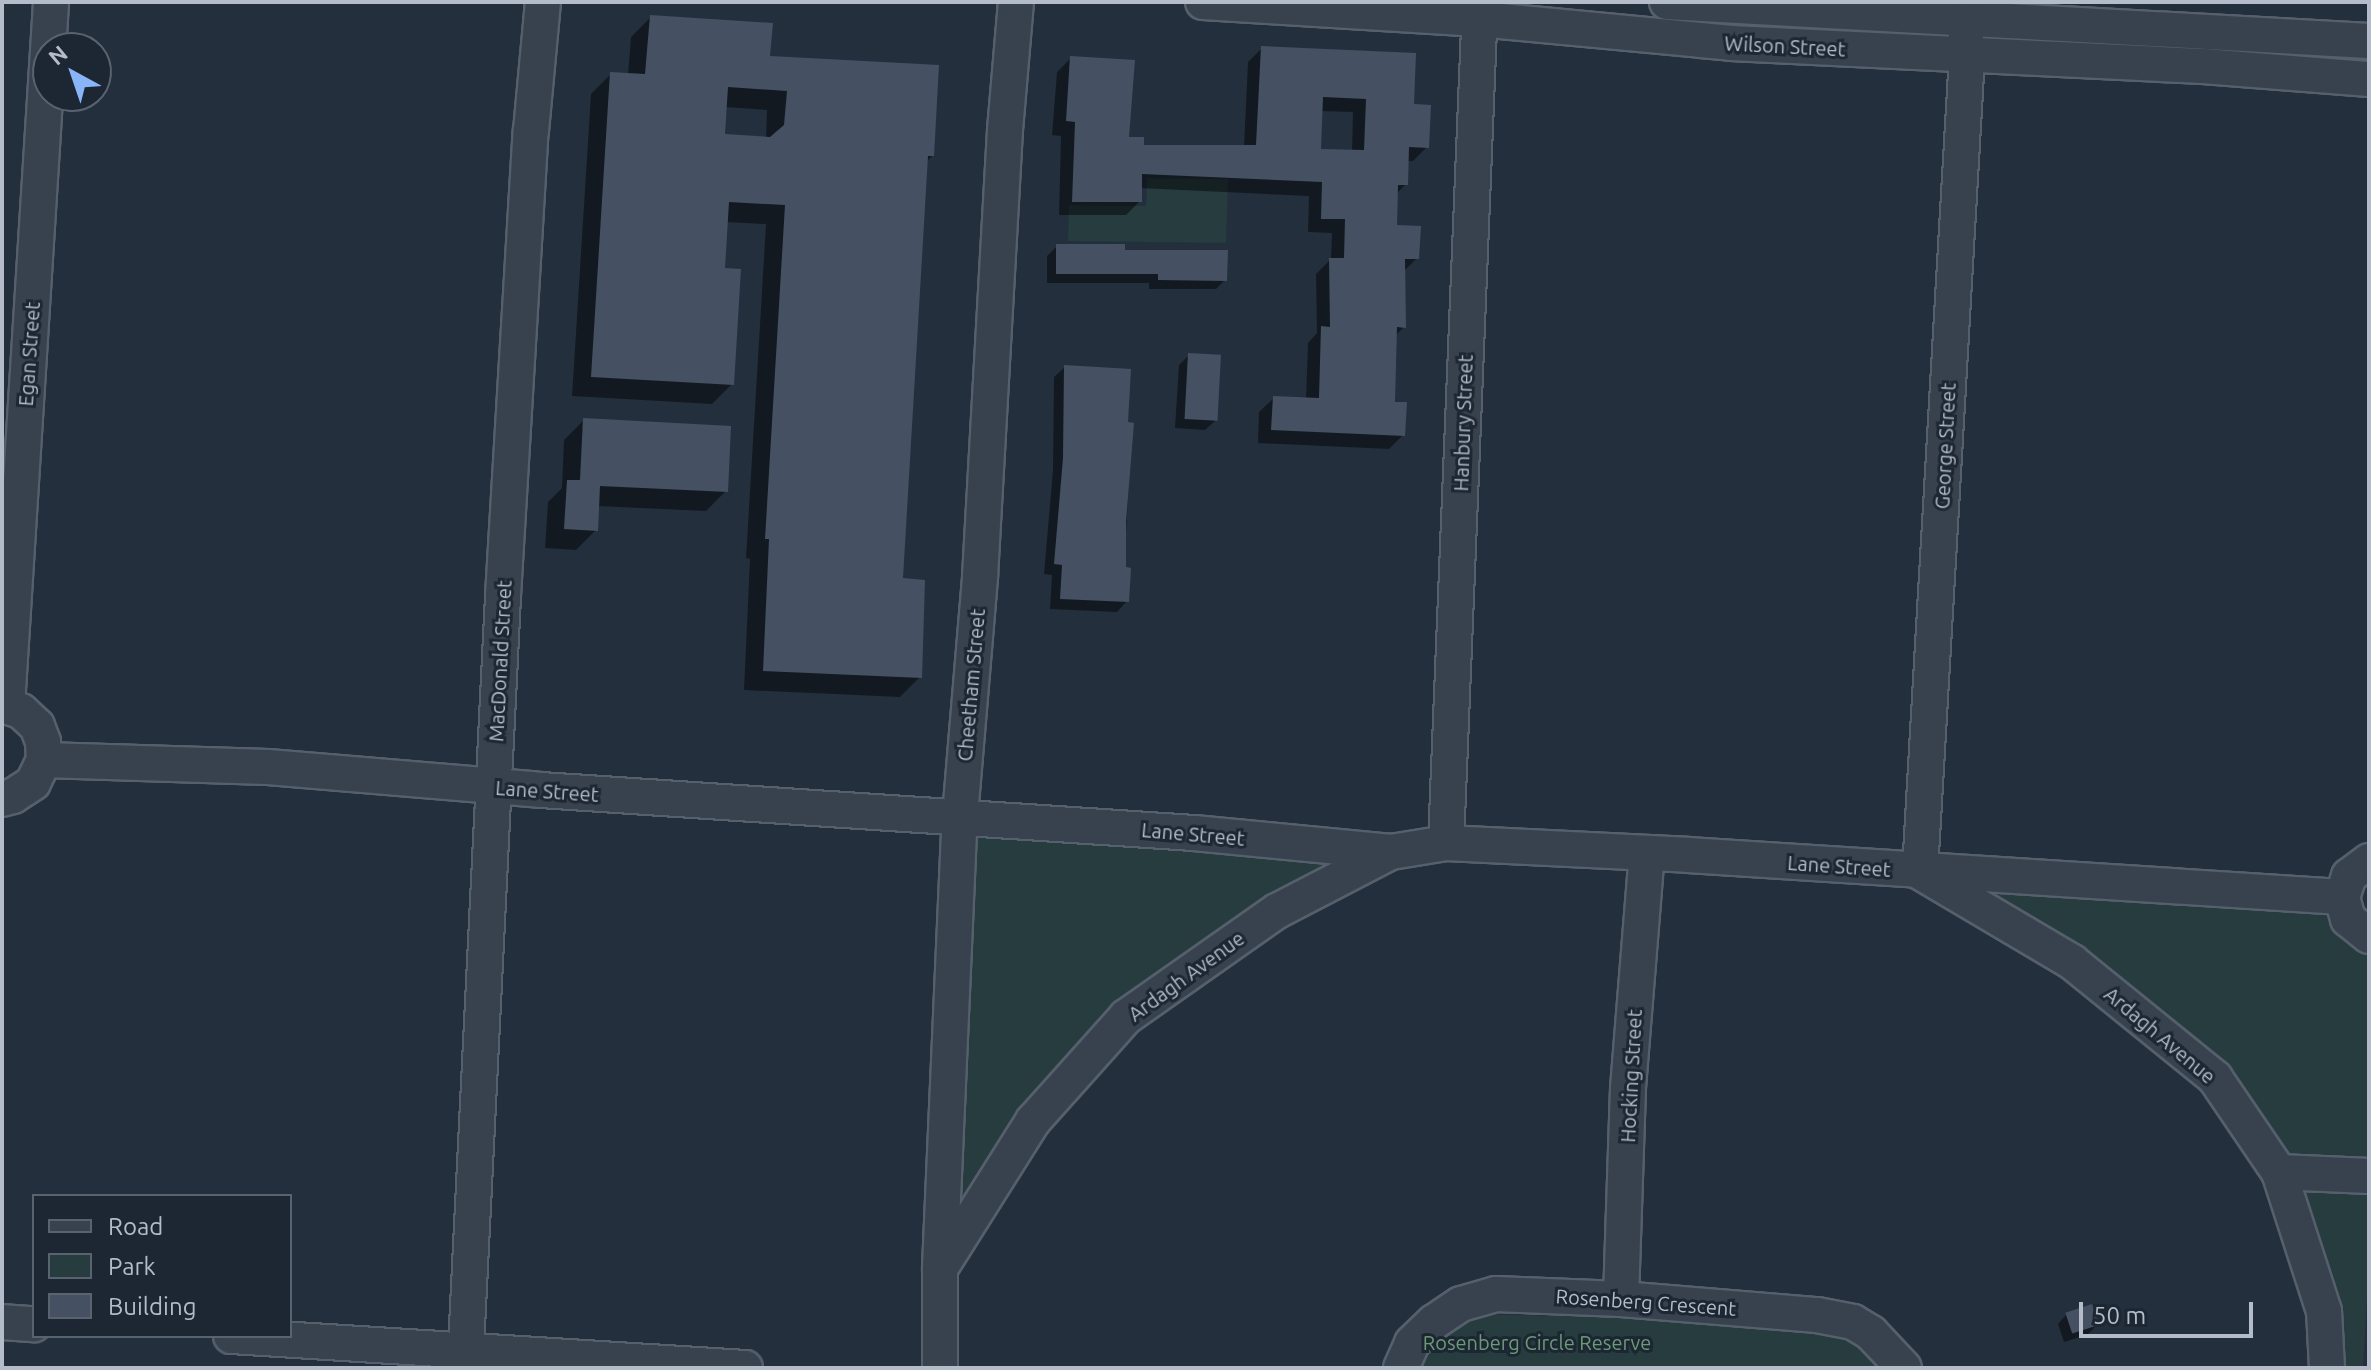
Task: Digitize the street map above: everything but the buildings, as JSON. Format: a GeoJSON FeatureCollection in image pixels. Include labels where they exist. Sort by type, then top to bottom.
{"type":"FeatureCollection","features":[{"type":"Feature","properties":{"kind":"street","name":"Egan Street"},"geometry":{"type":"LineString","coordinates":[[5,706],[51,2]]}},
{"type":"Feature","properties":{"kind":"street","name":"MacDonald Street"},"geometry":{"type":"LineString","coordinates":[[465,1360],[492,787],[529,162],[543,2]]}},
{"type":"Feature","properties":{"kind":"street","name":"Cheetham Street"},"geometry":{"type":"LineString","coordinates":[[940,1368],[940,1267],[960,816],[980,577],[1005,130],[1016,2]]}},
{"type":"Feature","properties":{"kind":"street","name":"Wilson Street"},"geometry":{"type":"LineString","coordinates":[[1203,2],[1480,10],[1731,43],[2203,66],[2369,79]]}},
{"type":"Feature","properties":{"kind":"street","name":"Wilson Street"},"geometry":{"type":"LineString","coordinates":[[1667,2],[1841,7],[1965,20],[2369,41]]}},
{"type":"Feature","properties":{"kind":"street"},"geometry":{"type":"LineString","coordinates":[[1837,49],[1841,7]]}},
{"type":"Feature","properties":{"kind":"street","name":"Hanbury Street"},"geometry":{"type":"LineString","coordinates":[[1446,843],[1480,10]]}},
{"type":"Feature","properties":{"kind":"street","name":"George Street"},"geometry":{"type":"LineString","coordinates":[[1920,872],[1967,56],[1965,20]]}},
{"type":"Feature","properties":{"kind":"street"},"geometry":{"type":"LineString","coordinates":[[3,809],[33,783],[44,760],[43,742],[37,726],[21,711],[5,706]]}},
{"type":"Feature","properties":{"kind":"street","name":"Lane Street"},"geometry":{"type":"LineString","coordinates":[[44,760],[268,767],[492,787],[1194,833],[1391,852],[1446,843],[2342,897]]}},
{"type":"Feature","properties":{"kind":"street","name":"Ardagh Avenue"},"geometry":{"type":"LineString","coordinates":[[940,1267],[1033,1121],[1126,1017],[1277,911],[1391,852]]}},
{"type":"Feature","properties":{"kind":"street","name":"Hocking Street"},"geometry":{"type":"LineString","coordinates":[[1621,1299],[1628,1088],[1647,854]]}},
{"type":"Feature","properties":{"kind":"street"},"geometry":{"type":"LineString","coordinates":[[2369,861],[2349,876],[2342,897],[2348,919],[2369,936]]}},
{"type":"Feature","properties":{"kind":"street","name":"Ardagh Avenue"},"geometry":{"type":"LineString","coordinates":[[1920,872],[2072,962],[2215,1078],[2279,1172],[2324,1311],[2327,1368]]}},
{"type":"Feature","properties":{"kind":"street"},"geometry":{"type":"LineString","coordinates":[[2279,1172],[2369,1176]]}},
{"type":"Feature","properties":{"kind":"street","name":"Rosenberg Crescent"},"geometry":{"type":"LineString","coordinates":[[1401,1368],[1412,1343],[1434,1322],[1461,1304],[1496,1294],[1621,1299],[1817,1315],[1853,1322],[1871,1333],[1904,1368]]}},
{"type":"Feature","properties":{"kind":"street"},"geometry":{"type":"LineString","coordinates":[[2,1322],[32,1324]]}},
{"type":"Feature","properties":{"kind":"street"},"geometry":{"type":"LineString","coordinates":[[250,1338],[465,1360],[745,1368]]}},
{"type":"Feature","properties":{"kind":"green space"},"geometry":{"type":"Polygon","coordinates":[[[1147,178],[1228,179],[1226,243],[1068,241],[1069,205],[1146,206],[1147,178]]]}},
{"type":"Feature","properties":{"kind":"green space"},"geometry":{"type":"Polygon","coordinates":[[[960,816],[1391,852],[1126,1017],[940,1267],[960,816]]]}},
{"type":"Feature","properties":{"kind":"green space"},"geometry":{"type":"Polygon","coordinates":[[[1968,890],[2369,915],[2369,1261],[2363,1368],[2332,1368],[2330,1310],[2220,1073],[1968,890]]]}},
{"type":"Feature","properties":{"kind":"green space","name":"Rosenberg Circle Reserve"},"geometry":{"type":"Polygon","coordinates":[[[1465,1314],[1618,1317],[1841,1331],[1878,1368],[1412,1368],[1416,1355],[1465,1314]]]}}]}
